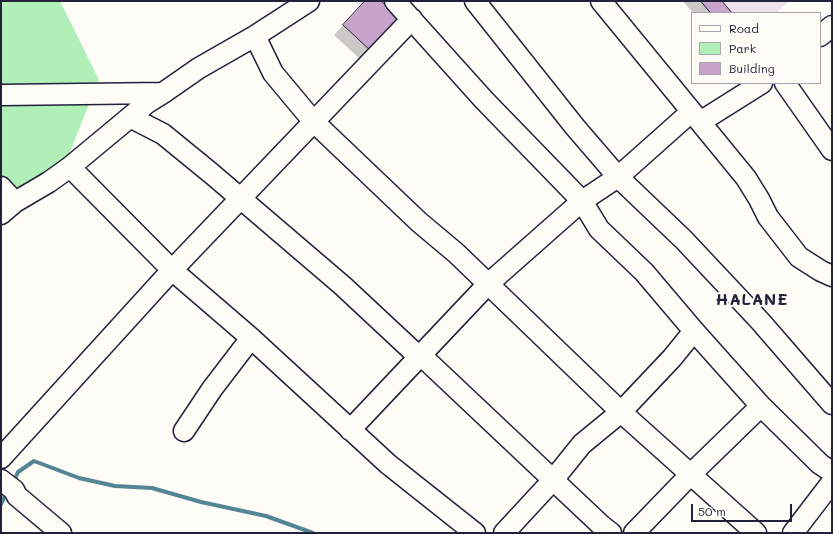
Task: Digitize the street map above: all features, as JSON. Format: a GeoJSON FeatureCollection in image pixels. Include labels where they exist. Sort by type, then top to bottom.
{"type":"FeatureCollection","features":[{"type":"Feature","properties":{"kind":"street"},"geometry":{"type":"LineString","coordinates":[[1,187],[8,208],[70,167],[147,103],[199,68],[255,36],[309,1]]}},
{"type":"Feature","properties":{"kind":"street"},"geometry":{"type":"LineString","coordinates":[[395,1],[484,100],[582,201],[599,229],[644,272],[761,406],[820,464],[832,472]]}},
{"type":"Feature","properties":{"kind":"street"},"geometry":{"type":"LineString","coordinates":[[475,1],[575,126],[618,177],[684,240],[760,321],[832,404]]}},
{"type":"Feature","properties":{"kind":"street"},"geometry":{"type":"LineString","coordinates":[[601,1],[746,178],[768,217],[799,257],[821,272],[832,276]]}},
{"type":"Feature","properties":{"kind":"street"},"geometry":{"type":"LineString","coordinates":[[1,458],[240,197],[412,19]]}},
{"type":"Feature","properties":{"kind":"street"},"geometry":{"type":"LineString","coordinates":[[821,35],[832,26]]}},
{"type":"Feature","properties":{"kind":"street"},"geometry":{"type":"LineString","coordinates":[[255,36],[273,73],[313,121],[419,222],[456,253],[621,412],[756,533]]}},
{"type":"Feature","properties":{"kind":"street"},"geometry":{"type":"LineString","coordinates":[[350,430],[418,356],[488,284],[582,201],[618,177],[696,117],[760,84]]}},
{"type":"Feature","properties":{"kind":"street"},"geometry":{"type":"LineString","coordinates":[[786,84],[832,150]]}},
{"type":"Feature","properties":{"kind":"street"},"geometry":{"type":"LineString","coordinates":[[1,95],[163,93]]}},
{"type":"Feature","properties":{"kind":"street"},"geometry":{"type":"LineString","coordinates":[[130,117],[163,134],[240,197],[343,286],[418,356],[426,360],[611,533]]}},
{"type":"Feature","properties":{"kind":"street"},"geometry":{"type":"LineString","coordinates":[[70,167],[172,270],[251,338],[388,464],[475,533]]}},
{"type":"Feature","properties":{"kind":"street"},"geometry":{"type":"LineString","coordinates":[[504,533],[553,480],[582,444],[621,412],[672,358],[694,331]]}},
{"type":"Feature","properties":{"kind":"street"},"geometry":{"type":"LineString","coordinates":[[184,431],[212,389],[251,338]]}},
{"type":"Feature","properties":{"kind":"street"},"geometry":{"type":"LineString","coordinates":[[634,533],[691,474],[761,406]]}},
{"type":"Feature","properties":{"kind":"street"},"geometry":{"type":"LineString","coordinates":[[793,533],[832,482]]}},
{"type":"Feature","properties":{"kind":"street"},"geometry":{"type":"LineString","coordinates":[[6,484],[17,496],[61,533]]}},
{"type":"Feature","properties":{"kind":"shaded area"},"geometry":{"type":"Polygon","coordinates":[[[699,1],[790,1],[777,12],[708,12],[699,1]]]}},
{"type":"Feature","properties":{"kind":"green space"},"geometry":{"type":"Polygon","coordinates":[[[1,1],[60,1],[99,80],[69,154],[1,205],[1,1]]]}},
{"type":"Feature","properties":{"kind":"building"},"geometry":{"type":"Polygon","coordinates":[[[365,1],[381,1],[402,20],[372,52],[343,25],[365,1]]]}},
{"type":"Feature","properties":{"kind":"building"},"geometry":{"type":"Polygon","coordinates":[[[701,1],[722,1],[731,12],[710,12],[701,1]]]}},
{"type":"Feature","properties":{"kind":"waterway"},"geometry":{"type":"LineString","coordinates":[[13,483],[18,472],[34,461],[79,478],[115,486],[152,488],[201,502],[266,516],[313,533]]}},
{"type":"Feature","properties":{"kind":"waterway"},"geometry":{"type":"LineString","coordinates":[[1,504],[7,492]]}},
{"type":"Feature","properties":{"kind":"district","name":"HALANE"},"geometry":{"type":"Point","coordinates":[752,300]}}]}
